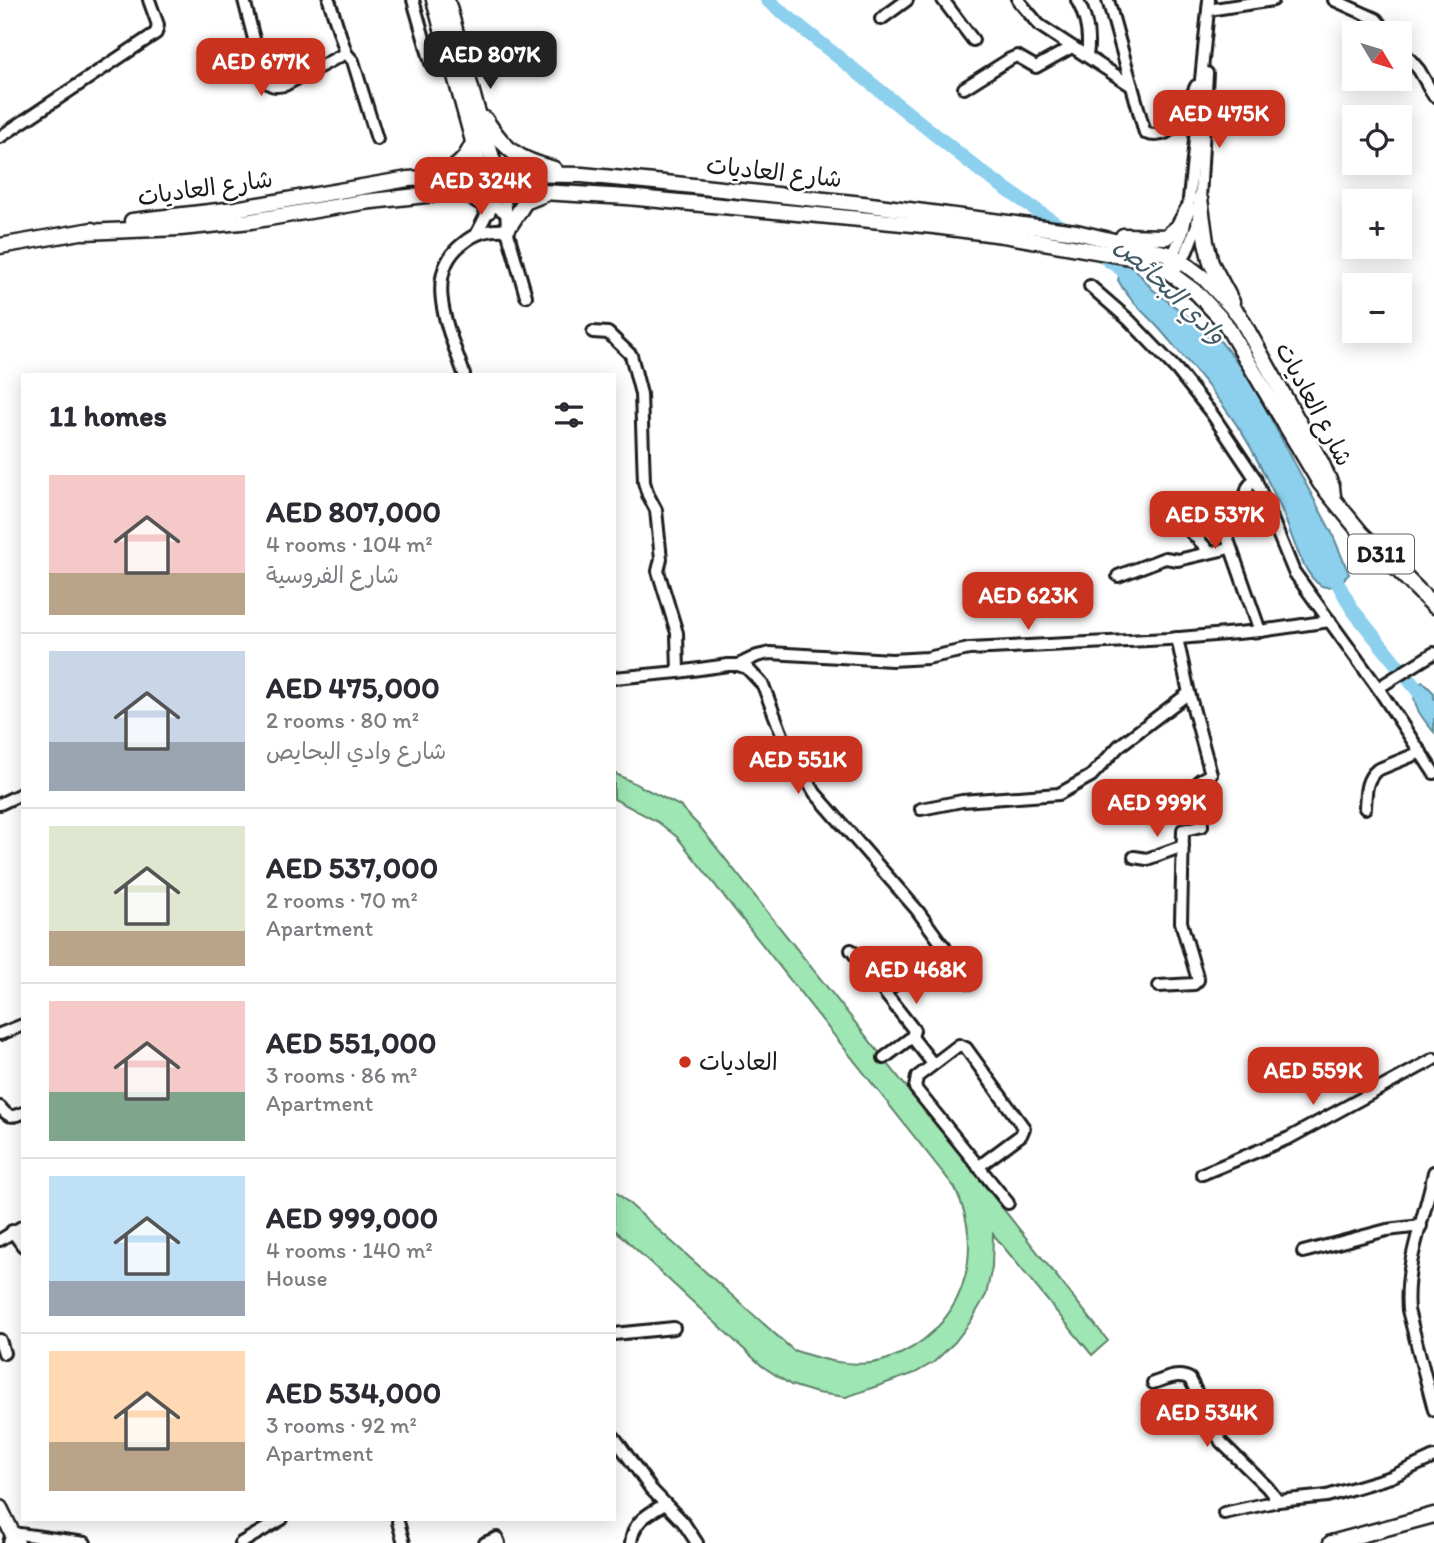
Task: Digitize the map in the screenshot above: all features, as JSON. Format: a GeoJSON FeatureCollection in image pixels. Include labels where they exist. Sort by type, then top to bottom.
{"type":"FeatureCollection","features":[{"type":"Feature","properties":{"kind":"main road"},"geometry":{"type":"LineString","coordinates":[[434,0],[489,201],[482,203],[462,191]]}},
{"type":"Feature","properties":{"kind":"main road"},"geometry":{"type":"LineString","coordinates":[[447,0],[475,103],[503,191]]}},
{"type":"Feature","properties":{"kind":"main road"},"geometry":{"type":"LineString","coordinates":[[475,103],[498,139],[515,156],[530,163],[582,175]]}},
{"type":"Feature","properties":{"kind":"main road"},"geometry":{"type":"LineString","coordinates":[[441,176],[461,164],[474,140]]}},
{"type":"Feature","properties":{"kind":"main road","name":"شارع العاديات"},"geometry":{"type":"LineString","coordinates":[[0,246],[137,220],[190,215],[408,179],[497,174],[582,175],[863,204],[1076,232],[1169,272],[1198,293],[1225,323],[1320,483],[1334,498]]}},
{"type":"Feature","properties":{"kind":"main road","name":"شارع العاديات"},"geometry":{"type":"LineString","coordinates":[[84,232],[227,223],[363,202],[462,191],[489,201],[503,191],[552,192],[906,223],[1104,245],[1177,258],[1205,279],[1239,316],[1322,464],[1334,498]]}},
{"type":"Feature","properties":{"kind":"main road"},"geometry":{"type":"LineString","coordinates":[[507,230],[525,202],[552,192]]}},
{"type":"Feature","properties":{"kind":"main road"},"geometry":{"type":"LineString","coordinates":[[1200,198],[1212,263],[1239,316]]}},
{"type":"Feature","properties":{"kind":"main road"},"geometry":{"type":"LineString","coordinates":[[1104,245],[1129,236],[1166,237],[1178,227],[1188,209]]}},
{"type":"Feature","properties":{"kind":"main road","name":"D311"},"geometry":{"type":"LineString","coordinates":[[1334,498],[1361,533],[1434,606]]}},
{"type":"Feature","properties":{"kind":"main road"},"geometry":{"type":"LineString","coordinates":[[0,1508],[13,1540]]}},
{"type":"Feature","properties":{"kind":"main road"},"geometry":{"type":"LineString","coordinates":[[1331,1543],[1434,1515]]}},
{"type":"Feature","properties":{"kind":"street"},"geometry":{"type":"LineString","coordinates":[[0,137],[156,33],[158,25],[149,0]]}},
{"type":"Feature","properties":{"kind":"street"},"geometry":{"type":"LineString","coordinates":[[244,0],[264,78],[269,85],[285,85],[346,53]]}},
{"type":"Feature","properties":{"kind":"street"},"geometry":{"type":"LineString","coordinates":[[330,0],[346,53],[353,61],[377,139]]}},
{"type":"Feature","properties":{"kind":"street"},"geometry":{"type":"LineString","coordinates":[[413,0],[431,63]]}},
{"type":"Feature","properties":{"kind":"street"},"geometry":{"type":"LineString","coordinates":[[881,19],[907,0]]}},
{"type":"Feature","properties":{"kind":"street"},"geometry":{"type":"LineString","coordinates":[[943,0],[973,40]]}},
{"type":"Feature","properties":{"kind":"street"},"geometry":{"type":"LineString","coordinates":[[1018,0],[1039,25],[1132,86]]}},
{"type":"Feature","properties":{"kind":"street"},"geometry":{"type":"LineString","coordinates":[[1077,0],[1088,30],[1087,56]]}},
{"type":"Feature","properties":{"kind":"street"},"geometry":{"type":"LineString","coordinates":[[1108,0],[1144,133],[1153,136],[1170,132],[1200,78]]}},
{"type":"Feature","properties":{"kind":"street"},"geometry":{"type":"LineString","coordinates":[[1208,5],[1273,0]]}},
{"type":"Feature","properties":{"kind":"street"},"geometry":{"type":"LineString","coordinates":[[1334,0],[1378,21]]}},
{"type":"Feature","properties":{"kind":"street"},"geometry":{"type":"LineString","coordinates":[[1177,258],[1188,209],[1208,5]]}},
{"type":"Feature","properties":{"kind":"street"},"geometry":{"type":"LineString","coordinates":[[1169,272],[1197,225],[1208,5]]}},
{"type":"Feature","properties":{"kind":"street"},"geometry":{"type":"LineString","coordinates":[[964,89],[1017,56],[1036,67],[1072,47]]}},
{"type":"Feature","properties":{"kind":"street"},"geometry":{"type":"LineString","coordinates":[[1412,62],[1434,96]]}},
{"type":"Feature","properties":{"kind":"street"},"geometry":{"type":"LineString","coordinates":[[503,191],[507,230],[526,296]]}},
{"type":"Feature","properties":{"kind":"street"},"geometry":{"type":"LineString","coordinates":[[489,201],[506,213]]}},
{"type":"Feature","properties":{"kind":"street"},"geometry":{"type":"LineString","coordinates":[[489,201],[507,230]]}},
{"type":"Feature","properties":{"kind":"street"},"geometry":{"type":"LineString","coordinates":[[464,373],[441,300],[440,288],[442,276],[452,254],[477,233],[489,201]]}},
{"type":"Feature","properties":{"kind":"street"},"geometry":{"type":"LineString","coordinates":[[477,233],[507,230]]}},
{"type":"Feature","properties":{"kind":"street"},"geometry":{"type":"LineString","coordinates":[[1090,286],[1129,320],[1177,370],[1212,414],[1255,478],[1294,572],[1378,688],[1434,772]]}},
{"type":"Feature","properties":{"kind":"street"},"geometry":{"type":"LineString","coordinates":[[593,332],[608,333],[632,357],[643,404],[645,482],[656,510],[662,559],[658,571],[677,633],[678,672]]}},
{"type":"Feature","properties":{"kind":"street"},"geometry":{"type":"LineString","coordinates":[[1255,478],[1248,487],[1240,514],[1226,534],[1259,631]]}},
{"type":"Feature","properties":{"kind":"street"},"geometry":{"type":"LineString","coordinates":[[1154,510],[1172,510],[1182,518],[1190,532],[1202,541],[1209,552]]}},
{"type":"Feature","properties":{"kind":"street"},"geometry":{"type":"LineString","coordinates":[[1118,576],[1165,558],[1178,560],[1230,548]]}},
{"type":"Feature","properties":{"kind":"street"},"geometry":{"type":"LineString","coordinates":[[616,678],[738,664],[770,653],[891,660],[927,658],[969,649],[1177,638],[1330,621]]}},
{"type":"Feature","properties":{"kind":"street"},"geometry":{"type":"LineString","coordinates":[[1159,986],[1194,984],[1198,980],[1181,922],[1183,830],[1202,826],[1200,779],[1211,774],[1177,638]]}},
{"type":"Feature","properties":{"kind":"street"},"geometry":{"type":"LineString","coordinates":[[1378,688],[1432,658]]}},
{"type":"Feature","properties":{"kind":"street"},"geometry":{"type":"LineString","coordinates":[[738,664],[747,668],[764,685],[783,740],[815,793],[917,909],[970,984]]}},
{"type":"Feature","properties":{"kind":"street"},"geometry":{"type":"LineString","coordinates":[[920,808],[1059,794],[1091,776],[1119,746],[1189,693]]}},
{"type":"Feature","properties":{"kind":"street"},"geometry":{"type":"LineString","coordinates":[[1365,808],[1367,782],[1371,774],[1421,752]]}},
{"type":"Feature","properties":{"kind":"street"},"geometry":{"type":"LineString","coordinates":[[0,804],[21,794]]}},
{"type":"Feature","properties":{"kind":"street"},"geometry":{"type":"LineString","coordinates":[[1134,857],[1147,859],[1183,846]]}},
{"type":"Feature","properties":{"kind":"street"},"geometry":{"type":"LineString","coordinates":[[885,992],[944,946]]}},
{"type":"Feature","properties":{"kind":"street"},"geometry":{"type":"LineString","coordinates":[[851,950],[914,1033],[884,1058]]}},
{"type":"Feature","properties":{"kind":"street"},"geometry":{"type":"LineString","coordinates":[[0,1034],[21,1026]]}},
{"type":"Feature","properties":{"kind":"street"},"geometry":{"type":"LineString","coordinates":[[912,1037],[933,1064]]}},
{"type":"Feature","properties":{"kind":"street"},"geometry":{"type":"LineString","coordinates":[[978,1167],[1021,1135],[1024,1128],[964,1046],[959,1045],[917,1077],[915,1088],[978,1167],[1008,1203]]}},
{"type":"Feature","properties":{"kind":"street"},"geometry":{"type":"LineString","coordinates":[[1202,1174],[1289,1138],[1434,1059]]}},
{"type":"Feature","properties":{"kind":"street"},"geometry":{"type":"LineString","coordinates":[[0,1107],[7,1116],[21,1114]]}},
{"type":"Feature","properties":{"kind":"street"},"geometry":{"type":"LineString","coordinates":[[1434,1172],[1409,1276],[1407,1302],[1434,1410]]}},
{"type":"Feature","properties":{"kind":"street"},"geometry":{"type":"LineString","coordinates":[[1303,1252],[1387,1230],[1421,1226]]}},
{"type":"Feature","properties":{"kind":"street"},"geometry":{"type":"LineString","coordinates":[[0,1240],[18,1228]]}},
{"type":"Feature","properties":{"kind":"street"},"geometry":{"type":"LineString","coordinates":[[616,1334],[674,1328]]}},
{"type":"Feature","properties":{"kind":"street"},"geometry":{"type":"LineString","coordinates":[[0,1340],[4,1353]]}},
{"type":"Feature","properties":{"kind":"street"},"geometry":{"type":"LineString","coordinates":[[1153,1383],[1184,1375],[1190,1380],[1221,1442],[1278,1501]]}},
{"type":"Feature","properties":{"kind":"street"},"geometry":{"type":"LineString","coordinates":[[616,1440],[650,1489],[682,1522],[697,1543]]}},
{"type":"Feature","properties":{"kind":"street"},"geometry":{"type":"LineString","coordinates":[[1224,1513],[1278,1501],[1327,1496],[1391,1477],[1434,1457]]}},
{"type":"Feature","properties":{"kind":"street"},"geometry":{"type":"LineString","coordinates":[[631,1543],[637,1524],[665,1504]]}},
{"type":"Feature","properties":{"kind":"street"},"geometry":{"type":"LineString","coordinates":[[241,1543],[279,1521]]}},
{"type":"Feature","properties":{"kind":"street"},"geometry":{"type":"LineString","coordinates":[[398,1522],[404,1543]]}},
{"type":"Feature","properties":{"kind":"street"},"geometry":{"type":"LineString","coordinates":[[485,1543],[497,1538],[499,1543]]}},
{"type":"Feature","properties":{"kind":"street"},"geometry":{"type":"LineString","coordinates":[[13,1540],[85,1543]]}},
{"type":"Feature","properties":{"kind":"green space"},"geometry":{"type":"Polygon","coordinates":[[[616,774],[680,806],[700,827],[1108,1341],[1092,1355],[993,1234],[992,1267],[986,1295],[955,1342],[934,1362],[915,1373],[846,1397],[817,1393],[791,1385],[762,1366],[616,1231],[616,1192],[793,1350],[852,1364],[888,1359],[913,1347],[934,1331],[950,1311],[961,1289],[968,1265],[969,1239],[965,1214],[955,1188],[677,837],[658,822],[616,800],[616,774]]]}},
{"type":"Feature","properties":{"kind":"water","name":"وادي البحائص"},"geometry":{"type":"Polygon","coordinates":[[[1131,264],[1152,289],[1221,342],[1247,374],[1332,533],[1349,574],[1340,582],[1330,587],[1322,586],[1308,572],[1280,506],[1242,433],[1198,374],[1122,288],[1118,280],[1121,269],[1131,264]]]}},
{"type":"Feature","properties":{"kind":"water"},"geometry":{"type":"Polygon","coordinates":[[[1423,682],[1434,693],[1434,732],[1421,716],[1414,700],[1414,686],[1423,682]]]}},
{"type":"Feature","properties":{"kind":"waterway","name":"وادي البحائص"},"geometry":{"type":"LineString","coordinates":[[767,0],[983,173],[1121,269],[1132,281]]}},
{"type":"Feature","properties":{"kind":"waterway","name":"وادي البحائص"},"geometry":{"type":"LineString","coordinates":[[1330,569],[1352,609],[1434,711]]}},
{"type":"Feature","properties":{"kind":"place","name":"العاديات"},"geometry":{"type":"Point","coordinates":[685,1062]}}]}
